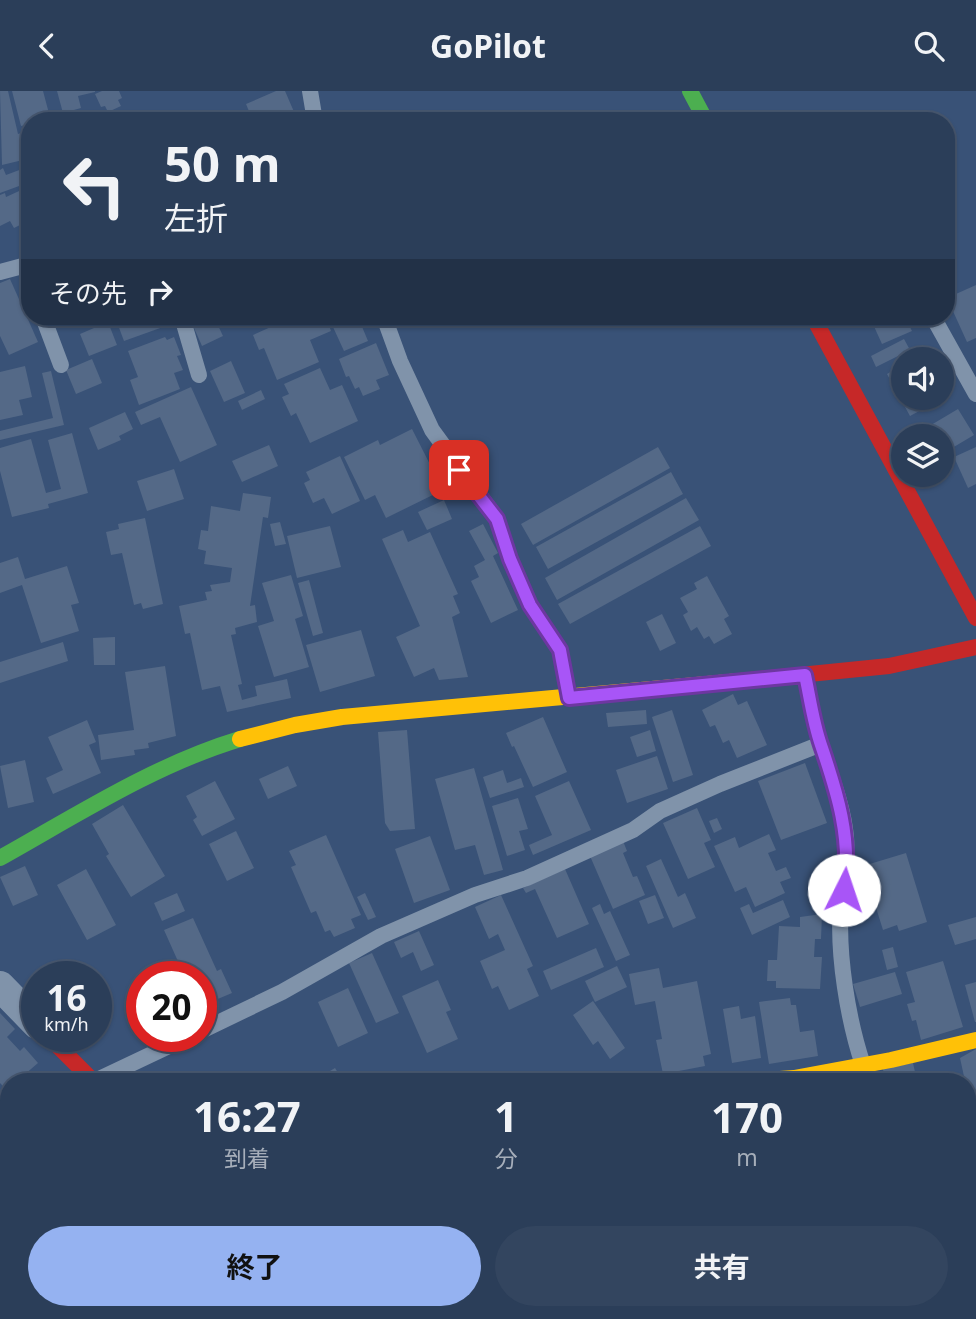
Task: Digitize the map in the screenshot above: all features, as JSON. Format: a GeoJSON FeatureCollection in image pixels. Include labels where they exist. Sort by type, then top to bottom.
{"type":"FeatureCollection","features":[{"type":"Feature","properties":{"kind":"street"},"geometry":{"type":"LineString","coordinates":[[690,91],[701,112]]}},
{"type":"Feature","properties":{"kind":"street"},"geometry":{"type":"LineString","coordinates":[[818,326],[976,618]]}},
{"type":"Feature","properties":{"kind":"street"},"geometry":{"type":"LineString","coordinates":[[0,858],[148,775],[219,745],[317,720],[805,675],[904,663],[976,647]]}},
{"type":"Feature","properties":{"kind":"street"},"geometry":{"type":"LineString","coordinates":[[0,986],[21,1008]]}},
{"type":"Feature","properties":{"kind":"street"},"geometry":{"type":"LineString","coordinates":[[813,1073],[976,1040]]}},
{"type":"Feature","properties":{"kind":"street"},"geometry":{"type":"LineString","coordinates":[[64,1052],[86,1073]]}},
{"type":"Feature","properties":{"kind":"lane"},"geometry":{"type":"LineString","coordinates":[[310,91],[313,112]]}},
{"type":"Feature","properties":{"kind":"lane"},"geometry":{"type":"LineString","coordinates":[[0,272],[21,270]]}},
{"type":"Feature","properties":{"kind":"lane"},"geometry":{"type":"LineString","coordinates":[[46,326],[61,365]]}},
{"type":"Feature","properties":{"kind":"lane"},"geometry":{"type":"LineString","coordinates":[[185,326],[199,375]]}},
{"type":"Feature","properties":{"kind":"lane"},"geometry":{"type":"LineString","coordinates":[[387,326],[400,361],[432,430],[497,519],[510,559],[530,605],[560,650],[569,698]]}},
{"type":"Feature","properties":{"kind":"lane"},"geometry":{"type":"LineString","coordinates":[[938,326],[976,394]]}},
{"type":"Feature","properties":{"kind":"lane"},"geometry":{"type":"LineString","coordinates":[[805,675],[846,835],[847,872],[841,907],[842,946],[847,996],[856,1045],[863,1065]]}},
{"type":"Feature","properties":{"kind":"lane"},"geometry":{"type":"LineString","coordinates":[[217,1023],[282,992],[381,936],[475,895],[527,878],[633,830],[660,811],[821,744]]}},
{"type":"Feature","properties":{"kind":"lane"},"geometry":{"type":"LineString","coordinates":[[111,1073],[156,1052]]}},
{"type":"Feature","properties":{"kind":"building"},"geometry":{"type":"Polygon","coordinates":[[[0,91],[8,91],[18,134],[21,133],[21,160],[2,165],[0,91]]]}},
{"type":"Feature","properties":{"kind":"building"},"geometry":{"type":"Polygon","coordinates":[[[12,91],[43,91],[49,112],[21,112],[21,126],[12,91]]]}},
{"type":"Feature","properties":{"kind":"building"},"geometry":{"type":"Polygon","coordinates":[[[57,91],[95,91],[78,96],[81,108],[63,112],[57,91]]]}},
{"type":"Feature","properties":{"kind":"building"},"geometry":{"type":"Polygon","coordinates":[[[102,91],[119,91],[122,98],[118,100],[121,106],[108,112],[105,106],[101,107],[95,94],[102,91]]]}},
{"type":"Feature","properties":{"kind":"building"},"geometry":{"type":"Polygon","coordinates":[[[276,91],[285,91],[294,112],[249,112],[246,104],[276,91]]]}},
{"type":"Feature","properties":{"kind":"building"},"geometry":{"type":"Polygon","coordinates":[[[3,168],[6,175],[21,169],[21,185],[0,193],[0,170],[3,168]]]}},
{"type":"Feature","properties":{"kind":"building"},"geometry":{"type":"Polygon","coordinates":[[[21,190],[21,224],[14,228],[10,221],[0,226],[0,195],[5,193],[6,197],[21,190]]]}},
{"type":"Feature","properties":{"kind":"building"},"geometry":{"type":"Polygon","coordinates":[[[10,279],[21,304],[21,326],[31,326],[38,342],[9,355],[0,336],[0,283],[10,279]]]}},
{"type":"Feature","properties":{"kind":"building"},"geometry":{"type":"Polygon","coordinates":[[[976,285],[976,338],[967,342],[955,316],[955,294],[976,285]]]}},
{"type":"Feature","properties":{"kind":"building"},"geometry":{"type":"Polygon","coordinates":[[[99,326],[110,326],[117,345],[89,356],[80,334],[99,326]]]}},
{"type":"Feature","properties":{"kind":"building"},"geometry":{"type":"Polygon","coordinates":[[[118,326],[163,327],[124,341],[118,326]]]}},
{"type":"Feature","properties":{"kind":"building"},"geometry":{"type":"Polygon","coordinates":[[[218,326],[223,336],[202,346],[194,328],[218,326]]]}},
{"type":"Feature","properties":{"kind":"building"},"geometry":{"type":"Polygon","coordinates":[[[273,326],[362,326],[368,341],[344,351],[333,327],[330,328],[331,331],[310,340],[319,362],[277,380],[264,348],[259,350],[253,335],[273,326]]]}},
{"type":"Feature","properties":{"kind":"building"},"geometry":{"type":"Polygon","coordinates":[[[874,326],[910,326],[912,331],[882,344],[874,326]]]}},
{"type":"Feature","properties":{"kind":"building"},"geometry":{"type":"Polygon","coordinates":[[[165,337],[167,340],[174,337],[181,355],[177,356],[183,370],[174,373],[180,389],[139,405],[130,380],[138,377],[128,351],[165,337]]]}},
{"type":"Feature","properties":{"kind":"building"},"geometry":{"type":"Polygon","coordinates":[[[904,339],[908,347],[891,347],[891,360],[876,367],[871,356],[904,339]]]}},
{"type":"Feature","properties":{"kind":"building"},"geometry":{"type":"Polygon","coordinates":[[[376,343],[389,375],[376,380],[380,389],[363,396],[359,387],[355,389],[349,376],[346,377],[339,359],[376,343]]]}},
{"type":"Feature","properties":{"kind":"building"},"geometry":{"type":"Polygon","coordinates":[[[92,359],[102,383],[76,394],[66,370],[92,359]]]}},
{"type":"Feature","properties":{"kind":"building"},"geometry":{"type":"Polygon","coordinates":[[[231,361],[245,393],[224,402],[210,371],[231,361]]]}},
{"type":"Feature","properties":{"kind":"building"},"geometry":{"type":"Polygon","coordinates":[[[25,366],[32,397],[19,400],[23,415],[0,420],[0,372],[25,366]]]}},
{"type":"Feature","properties":{"kind":"building"},"geometry":{"type":"Polygon","coordinates":[[[320,368],[330,390],[342,385],[358,421],[310,443],[296,413],[291,416],[282,397],[289,394],[284,384],[320,368]]]}},
{"type":"Feature","properties":{"kind":"building"},"geometry":{"type":"Polygon","coordinates":[[[51,371],[64,425],[0,440],[0,431],[53,418],[42,373],[51,371]]]}},
{"type":"Feature","properties":{"kind":"building"},"geometry":{"type":"Polygon","coordinates":[[[191,387],[217,445],[180,462],[160,417],[141,425],[135,412],[191,387]]]}},
{"type":"Feature","properties":{"kind":"building"},"geometry":{"type":"Polygon","coordinates":[[[261,390],[265,399],[242,410],[238,401],[261,390]]]}},
{"type":"Feature","properties":{"kind":"building"},"geometry":{"type":"Polygon","coordinates":[[[958,409],[974,435],[954,447],[954,424],[933,424],[958,409]]]}},
{"type":"Feature","properties":{"kind":"building"},"geometry":{"type":"Polygon","coordinates":[[[907,410],[921,410],[910,416],[907,410]]]}},
{"type":"Feature","properties":{"kind":"building"},"geometry":{"type":"Polygon","coordinates":[[[125,412],[133,429],[119,436],[121,440],[98,450],[89,428],[125,412]]]}},
{"type":"Feature","properties":{"kind":"building"},"geometry":{"type":"Polygon","coordinates":[[[412,429],[443,490],[386,518],[375,495],[365,500],[344,457],[378,440],[380,445],[412,429]]]}},
{"type":"Feature","properties":{"kind":"building"},"geometry":{"type":"Polygon","coordinates":[[[72,433],[88,493],[48,504],[49,508],[12,517],[0,471],[0,448],[31,439],[46,493],[61,489],[48,440],[72,433]]]}},
{"type":"Feature","properties":{"kind":"building"},"geometry":{"type":"Polygon","coordinates":[[[269,445],[278,466],[242,482],[232,461],[269,445]]]}},
{"type":"Feature","properties":{"kind":"building"},"geometry":{"type":"Polygon","coordinates":[[[658,447],[670,468],[533,545],[521,524],[658,447]]]}},
{"type":"Feature","properties":{"kind":"building"},"geometry":{"type":"Polygon","coordinates":[[[976,447],[976,484],[968,488],[954,457],[976,447]]]}},
{"type":"Feature","properties":{"kind":"building"},"geometry":{"type":"Polygon","coordinates":[[[340,456],[360,501],[332,514],[324,498],[313,503],[304,483],[310,480],[306,472],[340,456]]]}},
{"type":"Feature","properties":{"kind":"building"},"geometry":{"type":"Polygon","coordinates":[[[174,469],[184,499],[147,511],[137,481],[174,469]]]}},
{"type":"Feature","properties":{"kind":"building"},"geometry":{"type":"Polygon","coordinates":[[[671,472],[683,494],[548,569],[536,547],[671,472]]]}},
{"type":"Feature","properties":{"kind":"building"},"geometry":{"type":"Polygon","coordinates":[[[243,493],[271,497],[268,518],[263,517],[250,606],[255,605],[257,622],[235,628],[236,634],[231,635],[242,684],[238,685],[242,700],[257,696],[255,686],[287,679],[291,698],[227,712],[220,686],[202,690],[190,633],[185,634],[179,606],[207,600],[205,592],[212,591],[210,585],[230,582],[232,568],[204,564],[206,551],[198,549],[201,530],[208,531],[211,506],[240,511],[243,493]]]}},
{"type":"Feature","properties":{"kind":"building"},"geometry":{"type":"Polygon","coordinates":[[[686,498],[699,520],[557,600],[545,578],[686,498]]]}},
{"type":"Feature","properties":{"kind":"building"},"geometry":{"type":"Polygon","coordinates":[[[444,500],[452,519],[427,530],[418,512],[444,500]]]}},
{"type":"Feature","properties":{"kind":"building"},"geometry":{"type":"Polygon","coordinates":[[[145,518],[163,604],[143,609],[141,603],[134,605],[122,553],[111,555],[106,532],[119,529],[118,524],[145,518]]]}},
{"type":"Feature","properties":{"kind":"building"},"geometry":{"type":"Polygon","coordinates":[[[280,522],[286,544],[275,546],[270,524],[280,522]]]}},
{"type":"Feature","properties":{"kind":"building"},"geometry":{"type":"Polygon","coordinates":[[[483,524],[498,553],[493,556],[518,610],[491,623],[471,581],[479,577],[474,566],[485,560],[469,531],[483,524]]]}},
{"type":"Feature","properties":{"kind":"building"},"geometry":{"type":"Polygon","coordinates":[[[330,526],[341,567],[297,578],[287,536],[330,526]]]}},
{"type":"Feature","properties":{"kind":"building"},"geometry":{"type":"Polygon","coordinates":[[[700,526],[711,546],[570,624],[558,604],[700,526]]]}},
{"type":"Feature","properties":{"kind":"building"},"geometry":{"type":"Polygon","coordinates":[[[403,530],[408,542],[430,532],[458,594],[453,596],[460,613],[452,617],[468,677],[439,680],[434,668],[414,677],[396,637],[420,626],[382,539],[403,530]]]}},
{"type":"Feature","properties":{"kind":"building"},"geometry":{"type":"Polygon","coordinates":[[[18,557],[25,579],[67,566],[79,603],[71,605],[79,631],[41,643],[22,585],[0,593],[0,563],[18,557]]]}},
{"type":"Feature","properties":{"kind":"building"},"geometry":{"type":"Polygon","coordinates":[[[291,575],[303,616],[295,619],[309,667],[274,677],[258,626],[274,621],[262,583],[291,575]]]}},
{"type":"Feature","properties":{"kind":"building"},"geometry":{"type":"Polygon","coordinates":[[[707,576],[729,616],[724,619],[732,634],[714,644],[709,636],[704,639],[697,627],[691,631],[683,615],[688,612],[680,598],[697,589],[694,583],[707,576]]]}},
{"type":"Feature","properties":{"kind":"building"},"geometry":{"type":"Polygon","coordinates":[[[309,580],[323,633],[313,636],[298,583],[309,580]]]}},
{"type":"Feature","properties":{"kind":"building"},"geometry":{"type":"Polygon","coordinates":[[[662,614],[676,643],[660,651],[646,622],[662,614]]]}},
{"type":"Feature","properties":{"kind":"building"},"geometry":{"type":"Polygon","coordinates":[[[361,630],[375,676],[320,692],[306,645],[361,630]]]}},
{"type":"Feature","properties":{"kind":"building"},"geometry":{"type":"Polygon","coordinates":[[[115,637],[115,665],[94,665],[93,638],[115,637]]]}},
{"type":"Feature","properties":{"kind":"building"},"geometry":{"type":"Polygon","coordinates":[[[63,642],[68,661],[0,683],[0,662],[63,642]]]}},
{"type":"Feature","properties":{"kind":"building"},"geometry":{"type":"Polygon","coordinates":[[[165,666],[176,736],[148,743],[149,748],[134,750],[135,755],[101,760],[98,735],[134,730],[125,672],[165,666]]]}},
{"type":"Feature","properties":{"kind":"building"},"geometry":{"type":"Polygon","coordinates":[[[733,694],[738,705],[747,701],[767,745],[737,758],[729,740],[723,743],[715,725],[710,727],[702,710],[733,694]]]}},
{"type":"Feature","properties":{"kind":"building"},"geometry":{"type":"Polygon","coordinates":[[[646,710],[647,724],[608,727],[606,713],[646,710]]]}},
{"type":"Feature","properties":{"kind":"building"},"geometry":{"type":"Polygon","coordinates":[[[672,710],[693,775],[673,782],[652,717],[672,710]]]}},
{"type":"Feature","properties":{"kind":"building"},"geometry":{"type":"Polygon","coordinates":[[[543,717],[567,772],[533,787],[506,733],[543,717]]]}},
{"type":"Feature","properties":{"kind":"building"},"geometry":{"type":"Polygon","coordinates":[[[87,720],[96,742],[89,745],[101,773],[53,794],[46,778],[63,770],[48,737],[87,720]]]}},
{"type":"Feature","properties":{"kind":"building"},"geometry":{"type":"Polygon","coordinates":[[[407,730],[415,829],[390,831],[385,823],[378,732],[407,730]]]}},
{"type":"Feature","properties":{"kind":"building"},"geometry":{"type":"Polygon","coordinates":[[[650,730],[656,751],[637,757],[630,737],[650,730]]]}},
{"type":"Feature","properties":{"kind":"building"},"geometry":{"type":"Polygon","coordinates":[[[657,756],[668,789],[627,803],[616,770],[657,756]]]}},
{"type":"Feature","properties":{"kind":"building"},"geometry":{"type":"Polygon","coordinates":[[[25,760],[34,802],[8,808],[0,766],[25,760]]]}},
{"type":"Feature","properties":{"kind":"building"},"geometry":{"type":"Polygon","coordinates":[[[805,763],[827,823],[781,840],[758,781],[805,763]]]}},
{"type":"Feature","properties":{"kind":"building"},"geometry":{"type":"Polygon","coordinates":[[[288,766],[297,786],[268,799],[259,779],[288,766]]]}},
{"type":"Feature","properties":{"kind":"building"},"geometry":{"type":"Polygon","coordinates":[[[474,768],[503,870],[484,875],[475,845],[455,850],[435,779],[474,768]]]}},
{"type":"Feature","properties":{"kind":"building"},"geometry":{"type":"Polygon","coordinates":[[[503,770],[507,783],[521,778],[524,787],[490,798],[483,777],[503,770]]]}},
{"type":"Feature","properties":{"kind":"building"},"geometry":{"type":"Polygon","coordinates":[[[215,781],[235,819],[202,836],[193,820],[197,817],[186,796],[215,781]]]}},
{"type":"Feature","properties":{"kind":"building"},"geometry":{"type":"Polygon","coordinates":[[[569,781],[591,830],[533,855],[529,845],[552,835],[535,796],[569,781]]]}},
{"type":"Feature","properties":{"kind":"building"},"geometry":{"type":"Polygon","coordinates":[[[518,798],[528,829],[519,831],[525,850],[507,856],[492,806],[518,798]]]}},
{"type":"Feature","properties":{"kind":"building"},"geometry":{"type":"Polygon","coordinates":[[[123,805],[165,876],[131,897],[106,856],[109,854],[92,824],[123,805]]]}},
{"type":"Feature","properties":{"kind":"building"},"geometry":{"type":"Polygon","coordinates":[[[697,808],[711,840],[704,843],[715,867],[688,879],[663,823],[697,808]]]}},
{"type":"Feature","properties":{"kind":"building"},"geometry":{"type":"Polygon","coordinates":[[[717,818],[722,829],[714,833],[709,821],[717,818]]]}},
{"type":"Feature","properties":{"kind":"building"},"geometry":{"type":"Polygon","coordinates":[[[236,831],[254,868],[227,881],[209,844],[236,831]]]}},
{"type":"Feature","properties":{"kind":"building"},"geometry":{"type":"Polygon","coordinates":[[[769,834],[776,850],[768,853],[776,871],[786,867],[791,878],[780,882],[785,893],[755,907],[746,887],[735,892],[714,846],[735,837],[739,848],[769,834]]]}},
{"type":"Feature","properties":{"kind":"building"},"geometry":{"type":"Polygon","coordinates":[[[326,835],[361,915],[351,919],[355,928],[334,937],[330,930],[325,932],[316,911],[311,913],[291,867],[296,865],[289,851],[326,835]]]}},
{"type":"Feature","properties":{"kind":"building"},"geometry":{"type":"Polygon","coordinates":[[[430,836],[450,890],[414,903],[395,849],[430,836]]]}},
{"type":"Feature","properties":{"kind":"building"},"geometry":{"type":"Polygon","coordinates":[[[623,841],[627,851],[623,853],[633,877],[637,876],[645,895],[613,909],[590,856],[623,841]]]}},
{"type":"Feature","properties":{"kind":"building"},"geometry":{"type":"Polygon","coordinates":[[[906,853],[927,922],[899,931],[897,925],[883,930],[863,866],[906,853]]]}},
{"type":"Feature","properties":{"kind":"building"},"geometry":{"type":"Polygon","coordinates":[[[661,859],[678,897],[685,893],[696,918],[673,928],[646,866],[661,859]]]}},
{"type":"Feature","properties":{"kind":"building"},"geometry":{"type":"Polygon","coordinates":[[[25,866],[38,895],[13,906],[0,877],[25,866]]]}},
{"type":"Feature","properties":{"kind":"building"},"geometry":{"type":"Polygon","coordinates":[[[86,869],[116,925],[87,940],[57,885],[86,869]]]}},
{"type":"Feature","properties":{"kind":"building"},"geometry":{"type":"Polygon","coordinates":[[[565,869],[589,924],[557,938],[535,889],[526,893],[523,888],[565,869]]]}},
{"type":"Feature","properties":{"kind":"building"},"geometry":{"type":"Polygon","coordinates":[[[177,893],[185,911],[162,921],[154,903],[177,893]]]}},
{"type":"Feature","properties":{"kind":"building"},"geometry":{"type":"Polygon","coordinates":[[[365,893],[376,917],[368,920],[357,897],[365,893]]]}},
{"type":"Feature","properties":{"kind":"building"},"geometry":{"type":"Polygon","coordinates":[[[501,895],[533,966],[527,969],[539,996],[509,1010],[498,986],[492,989],[480,961],[505,950],[498,934],[489,939],[475,907],[501,895]]]}},
{"type":"Feature","properties":{"kind":"building"},"geometry":{"type":"Polygon","coordinates":[[[655,895],[664,918],[648,924],[639,901],[655,895]]]}},
{"type":"Feature","properties":{"kind":"building"},"geometry":{"type":"Polygon","coordinates":[[[783,900],[790,917],[752,935],[740,908],[749,904],[753,913],[783,900]]]}},
{"type":"Feature","properties":{"kind":"building"},"geometry":{"type":"Polygon","coordinates":[[[600,904],[604,914],[610,911],[630,955],[616,961],[592,908],[600,904]]]}},
{"type":"Feature","properties":{"kind":"building"},"geometry":{"type":"Polygon","coordinates":[[[822,914],[821,939],[815,939],[814,957],[822,957],[820,989],[776,988],[776,981],[767,981],[768,960],[777,960],[779,926],[800,927],[800,917],[822,914]]]}},
{"type":"Feature","properties":{"kind":"building"},"geometry":{"type":"Polygon","coordinates":[[[976,917],[976,939],[955,945],[948,925],[976,917]]]}},
{"type":"Feature","properties":{"kind":"building"},"geometry":{"type":"Polygon","coordinates":[[[193,918],[212,961],[178,961],[164,930],[193,918]]]}},
{"type":"Feature","properties":{"kind":"building"},"geometry":{"type":"Polygon","coordinates":[[[419,931],[434,965],[421,971],[413,952],[401,958],[394,942],[419,931]]]}},
{"type":"Feature","properties":{"kind":"building"},"geometry":{"type":"Polygon","coordinates":[[[893,947],[898,967],[887,970],[882,950],[893,947]]]}},
{"type":"Feature","properties":{"kind":"building"},"geometry":{"type":"Polygon","coordinates":[[[596,948],[604,967],[551,990],[543,971],[596,948]]]}},
{"type":"Feature","properties":{"kind":"building"},"geometry":{"type":"Polygon","coordinates":[[[372,953],[399,1013],[376,1023],[349,963],[372,953]]]}},
{"type":"Feature","properties":{"kind":"building"},"geometry":{"type":"Polygon","coordinates":[[[943,961],[963,1027],[921,1040],[916,1020],[912,1021],[907,1004],[915,1002],[906,972],[943,961]]]}},
{"type":"Feature","properties":{"kind":"building"},"geometry":{"type":"Polygon","coordinates":[[[617,966],[627,987],[595,1002],[585,981],[617,966]]]}},
{"type":"Feature","properties":{"kind":"building"},"geometry":{"type":"Polygon","coordinates":[[[659,968],[663,988],[697,981],[711,1054],[703,1056],[705,1066],[663,1073],[656,1040],[662,1039],[655,1001],[635,1005],[629,974],[659,968]]]}},
{"type":"Feature","properties":{"kind":"building"},"geometry":{"type":"Polygon","coordinates":[[[221,969],[232,993],[217,999],[217,971],[221,969]]]}},
{"type":"Feature","properties":{"kind":"building"},"geometry":{"type":"Polygon","coordinates":[[[895,972],[902,994],[860,1007],[853,984],[895,972]]]}},
{"type":"Feature","properties":{"kind":"building"},"geometry":{"type":"Polygon","coordinates":[[[438,980],[451,1010],[446,1012],[458,1039],[427,1053],[402,996],[438,980]]]}},
{"type":"Feature","properties":{"kind":"building"},"geometry":{"type":"Polygon","coordinates":[[[976,982],[976,1022],[975,1022],[965,985],[976,982]]]}},
{"type":"Feature","properties":{"kind":"building"},"geometry":{"type":"Polygon","coordinates":[[[348,988],[368,1033],[338,1047],[318,1002],[348,988]]]}},
{"type":"Feature","properties":{"kind":"building"},"geometry":{"type":"Polygon","coordinates":[[[790,998],[791,1005],[796,1005],[800,1032],[814,1030],[818,1056],[769,1064],[759,1002],[790,998]]]}},
{"type":"Feature","properties":{"kind":"building"},"geometry":{"type":"Polygon","coordinates":[[[593,1001],[625,1048],[610,1059],[598,1041],[593,1045],[573,1015],[593,1001]]]}},
{"type":"Feature","properties":{"kind":"building"},"geometry":{"type":"Polygon","coordinates":[[[739,1006],[741,1019],[755,1016],[761,1058],[732,1063],[723,1009],[739,1006]]]}},
{"type":"Feature","properties":{"kind":"building"},"geometry":{"type":"Polygon","coordinates":[[[0,1013],[15,1029],[7,1037],[21,1052],[28,1052],[38,1063],[26,1073],[0,1073],[0,1013]]]}},
{"type":"Feature","properties":{"kind":"building"},"geometry":{"type":"Polygon","coordinates":[[[976,1049],[976,1073],[963,1073],[960,1058],[976,1049]]]}},
{"type":"Feature","properties":{"kind":"building"},"geometry":{"type":"Polygon","coordinates":[[[913,1063],[915,1073],[884,1073],[883,1069],[913,1063]]]}},
{"type":"Feature","properties":{"kind":"traffic: fast"},"geometry":{"type":"LineString","coordinates":[[690,91],[701,112]]}},
{"type":"Feature","properties":{"kind":"traffic: fast"},"geometry":{"type":"LineString","coordinates":[[0,858],[147,777],[240,739]]}},
{"type":"Feature","properties":{"kind":"traffic: slow"},"geometry":{"type":"LineString","coordinates":[[240,739],[342,717],[740,681]]}},
{"type":"Feature","properties":{"kind":"traffic: slow"},"geometry":{"type":"LineString","coordinates":[[821,1073],[976,1040]]}},
{"type":"Feature","properties":{"kind":"traffic: jam"},"geometry":{"type":"LineString","coordinates":[[818,326],[976,618]]}},
{"type":"Feature","properties":{"kind":"traffic: jam"},"geometry":{"type":"LineString","coordinates":[[740,681],[889,666],[976,647]]}},
{"type":"Feature","properties":{"kind":"traffic: jam"},"geometry":{"type":"LineString","coordinates":[[64,1052],[85,1073]]}},
{"type":"Feature","properties":{"kind":"route"},"geometry":{"type":"LineString","coordinates":[[459,470],[497,519],[510,559],[530,605],[560,650],[569,698],[805,675],[846,835],[847,872],[844,890]]}}]}
